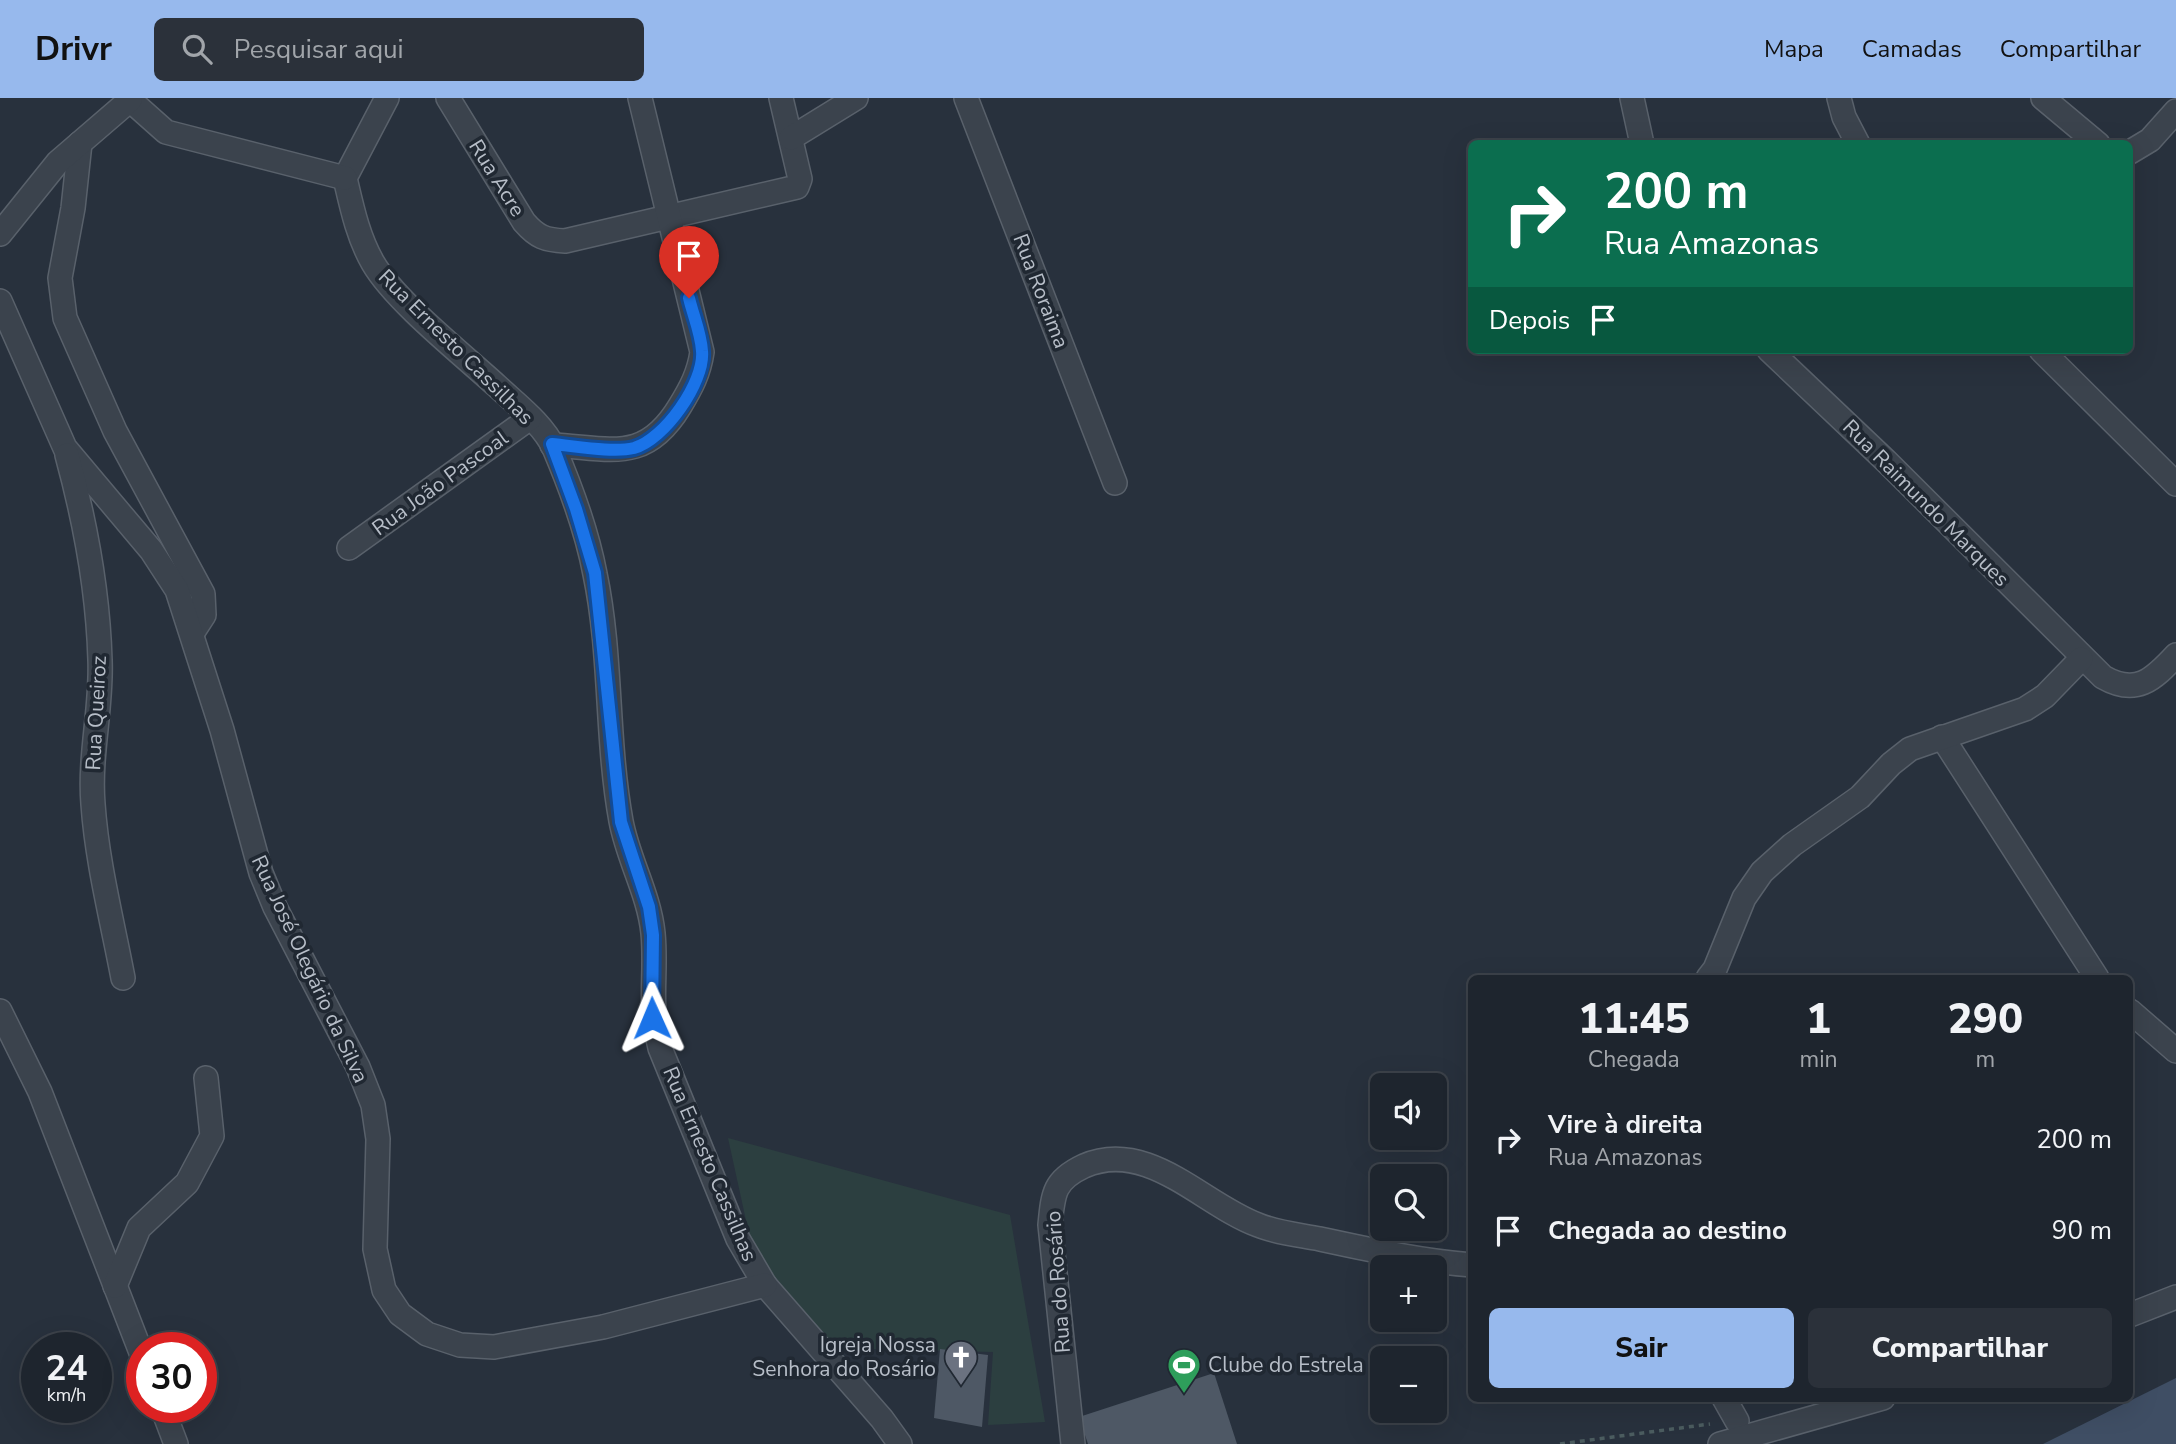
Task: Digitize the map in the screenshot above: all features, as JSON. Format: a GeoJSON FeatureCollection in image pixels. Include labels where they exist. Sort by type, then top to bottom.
{"type":"FeatureCollection","features":[{"type":"Feature","properties":{"kind":"street"},"geometry":{"type":"LineString","coordinates":[[0,233],[58,162],[130,99],[166,132],[345,178],[387,98]]}},
{"type":"Feature","properties":{"kind":"street","name":"Rua Acre"},"geometry":{"type":"LineString","coordinates":[[448,98],[524,222],[536,236],[565,241],[797,187],[800,179],[781,98]]}},
{"type":"Feature","properties":{"kind":"street"},"geometry":{"type":"LineString","coordinates":[[552,444],[631,449],[651,442],[668,426],[700,370],[702,352],[640,98]]}},
{"type":"Feature","properties":{"kind":"street"},"geometry":{"type":"LineString","coordinates":[[791,138],[856,98]]}},
{"type":"Feature","properties":{"kind":"street","name":"Rua Roraima"},"geometry":{"type":"LineString","coordinates":[[967,98],[1115,483]]}},
{"type":"Feature","properties":{"kind":"street"},"geometry":{"type":"LineString","coordinates":[[1632,98],[1641,140]]}},
{"type":"Feature","properties":{"kind":"street"},"geometry":{"type":"LineString","coordinates":[[1839,98],[1844,117],[1856,140]]}},
{"type":"Feature","properties":{"kind":"street"},"geometry":{"type":"LineString","coordinates":[[2043,98],[2093,140]]}},
{"type":"Feature","properties":{"kind":"street"},"geometry":{"type":"LineString","coordinates":[[2133,150],[2150,140],[2176,111]]}},
{"type":"Feature","properties":{"kind":"street"},"geometry":{"type":"LineString","coordinates":[[80,143],[73,208],[60,278],[65,318],[114,431],[203,594],[204,615],[192,632]]}},
{"type":"Feature","properties":{"kind":"street","name":"Rua Ernesto Cassilhas"},"geometry":{"type":"LineString","coordinates":[[345,178],[359,236],[374,266],[394,290],[530,418],[552,444],[576,509],[595,573],[621,822],[649,907],[653,935],[652,1018],[660,1048],[738,1239],[765,1285],[882,1419],[900,1444]]}},
{"type":"Feature","properties":{"kind":"street","name":"Rua José Olegário da Silva"},"geometry":{"type":"LineString","coordinates":[[0,301],[65,448],[164,567],[177,590],[192,632],[261,873],[275,907],[358,1067],[373,1105],[378,1139],[375,1249],[384,1290],[400,1314],[427,1334],[460,1345],[494,1347],[603,1327],[765,1285]]}},
{"type":"Feature","properties":{"kind":"street","name":"Rua Raimundo Marques"},"geometry":{"type":"LineString","coordinates":[[1773,354],[1886,461],[2081,659]]}},
{"type":"Feature","properties":{"kind":"street"},"geometry":{"type":"LineString","coordinates":[[2045,354],[2176,484]]}},
{"type":"Feature","properties":{"kind":"street","name":"Rua João Pascoal"},"geometry":{"type":"LineString","coordinates":[[349,548],[530,418]]}},
{"type":"Feature","properties":{"kind":"street","name":"Rua Queiroz"},"geometry":{"type":"LineString","coordinates":[[65,448],[82,509],[93,579],[100,661],[92,761],[93,804],[123,978]]}},
{"type":"Feature","properties":{"kind":"street"},"geometry":{"type":"LineString","coordinates":[[1710,975],[1721,957],[1744,898],[1762,872],[1792,845],[1860,797],[1910,749],[2025,709],[2045,696],[2081,659],[2116,685],[2129,687],[2160,671],[2176,655]]}},
{"type":"Feature","properties":{"kind":"street"},"geometry":{"type":"LineString","coordinates":[[1942,737],[2096,975]]}},
{"type":"Feature","properties":{"kind":"street"},"geometry":{"type":"LineString","coordinates":[[0,1011],[40,1092],[133,1332]]}},
{"type":"Feature","properties":{"kind":"street"},"geometry":{"type":"LineString","coordinates":[[2133,1014],[2176,1051]]}},
{"type":"Feature","properties":{"kind":"street"},"geometry":{"type":"LineString","coordinates":[[115,1286],[139,1228],[187,1183],[212,1136],[206,1077]]}},
{"type":"Feature","properties":{"kind":"street","name":"Rua do Rosário"},"geometry":{"type":"LineString","coordinates":[[1073,1444],[1050,1225],[1053,1197],[1065,1175],[1095,1161],[1134,1161],[1168,1173],[1210,1202],[1259,1226],[1415,1261],[1468,1265]]}},
{"type":"Feature","properties":{"kind":"street"},"geometry":{"type":"LineString","coordinates":[[2133,1314],[2176,1297]]}},
{"type":"Feature","properties":{"kind":"street"},"geometry":{"type":"LineString","coordinates":[[1726,1402],[1737,1420]]}},
{"type":"Feature","properties":{"kind":"street"},"geometry":{"type":"LineString","coordinates":[[1720,1444],[1869,1402]]}},
{"type":"Feature","properties":{"kind":"street"},"geometry":{"type":"LineString","coordinates":[[168,1423],[176,1444]]}},
{"type":"Feature","properties":{"kind":"path"},"geometry":{"type":"LineString","coordinates":[[1560,1444],[1737,1420]]}},
{"type":"Feature","properties":{"kind":"shaded area"},"geometry":{"type":"Polygon","coordinates":[[[728,1138],[1010,1215],[1045,1422],[988,1425],[993,1352],[833,1348],[756,1266],[728,1138]]]}},
{"type":"Feature","properties":{"kind":"water"},"geometry":{"type":"Polygon","coordinates":[[[2176,1378],[2176,1444],[2043,1444],[2128,1402],[2133,1402],[2133,1399],[2176,1378]]]}},
{"type":"Feature","properties":{"kind":"building","name":"Igreja Nossa Senhora do Rosário"},"geometry":{"type":"Polygon","coordinates":[[[940,1349],[988,1355],[982,1427],[934,1418],[940,1349]]]}},
{"type":"Feature","properties":{"kind":"building","name":"Clube do Estrela"},"geometry":{"type":"Polygon","coordinates":[[[1214,1373],[1237,1444],[1088,1444],[1079,1417],[1214,1373]]]}},
{"type":"Feature","properties":{"kind":"place","name":"Igreja Nossa Senhora do Rosário"},"geometry":{"type":"Point","coordinates":[961,1387]}},
{"type":"Feature","properties":{"kind":"place","name":"Clube do Estrela"},"geometry":{"type":"Point","coordinates":[1184,1395]}},
{"type":"Feature","properties":{"kind":"route"},"geometry":{"type":"LineString","coordinates":[[652,1018],[653,935],[649,907],[621,822],[612,751],[605,645],[595,573],[576,509],[552,444],[631,449],[651,442],[668,426],[700,370],[702,352],[689,298]]}}]}
